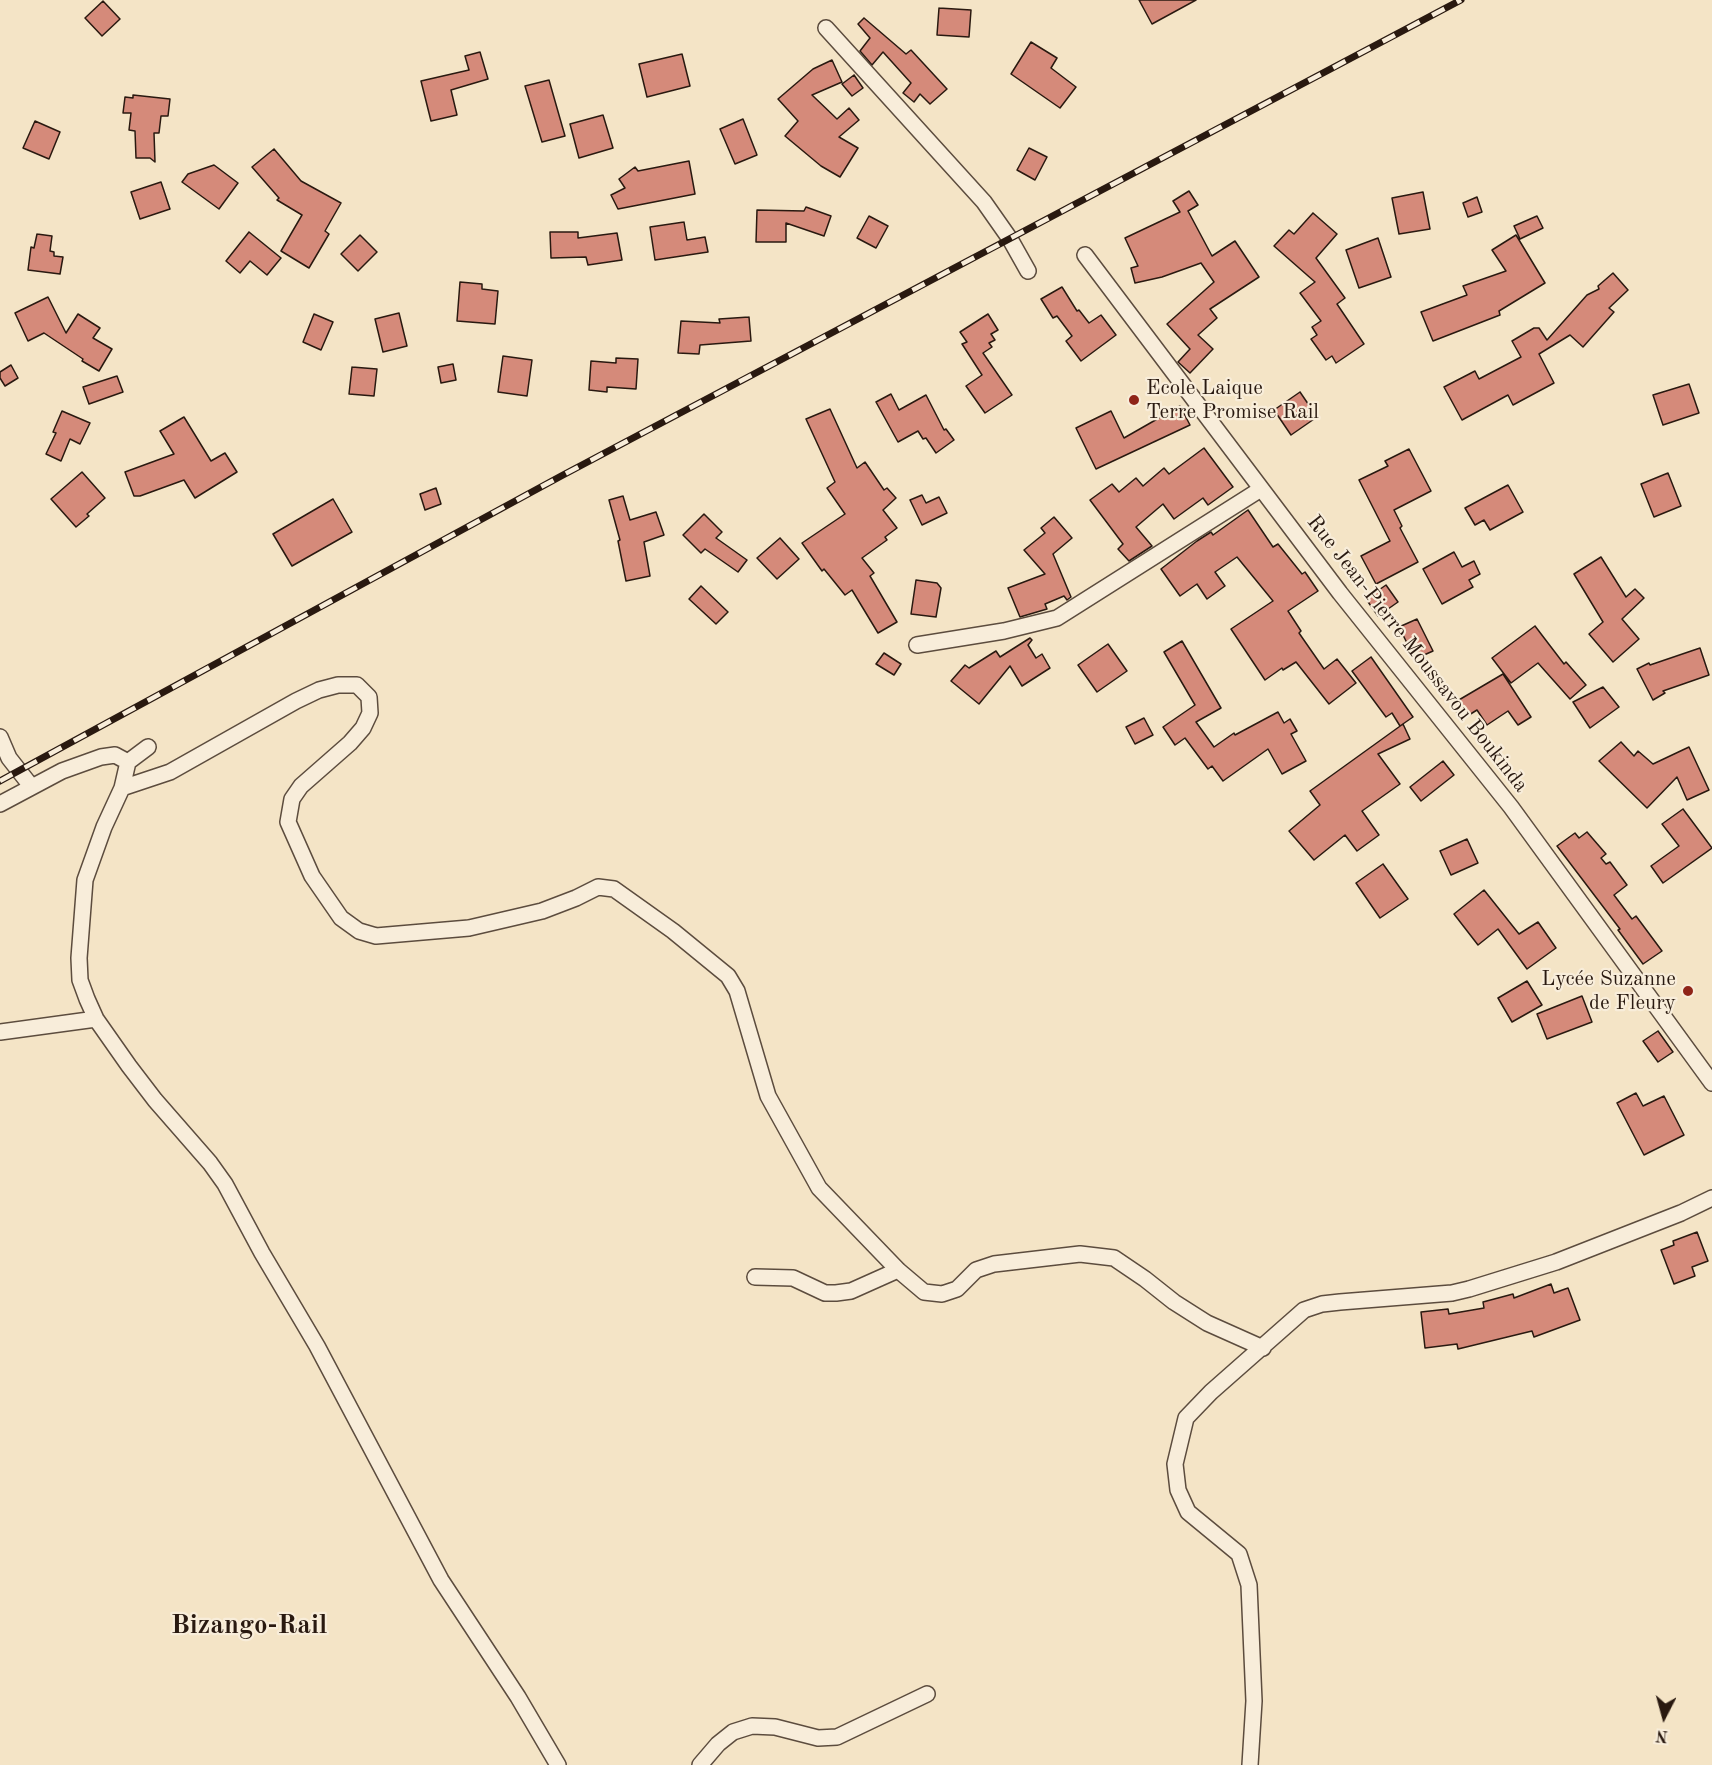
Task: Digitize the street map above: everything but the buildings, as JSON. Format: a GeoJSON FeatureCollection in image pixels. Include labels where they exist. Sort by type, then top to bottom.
{"type":"FeatureCollection","features":[{"type":"Feature","properties":{"kind":"street"},"geometry":{"type":"LineString","coordinates":[[826,28],[984,202],[1010,239],[1028,271]]}},
{"type":"Feature","properties":{"kind":"street","name":"Rue Jean-Pierre Moussavou Boukinda"},"geometry":{"type":"LineString","coordinates":[[1085,255],[1340,593],[1499,791],[1712,1083]]}},
{"type":"Feature","properties":{"kind":"street"},"geometry":{"type":"LineString","coordinates":[[917,645],[1004,631],[1057,618],[1262,489]]}},
{"type":"Feature","properties":{"kind":"street"},"geometry":{"type":"LineString","coordinates":[[122,788],[170,772],[319,690],[338,685],[357,685],[369,697],[370,713],[363,728],[350,743],[301,786],[292,799],[288,822],[312,876],[341,918],[359,931],[376,936],[469,927],[542,911],[598,887],[614,889],[674,931],[728,975],[738,991],[768,1096],[819,1188],[898,1270],[924,1292],[942,1294],[957,1289],[976,1270],[994,1264],[1080,1254],[1114,1258],[1207,1323],[1263,1348]]}},
{"type":"Feature","properties":{"kind":"street"},"geometry":{"type":"LineString","coordinates":[[0,737],[9,758],[31,786]]}},
{"type":"Feature","properties":{"kind":"street"},"geometry":{"type":"LineString","coordinates":[[148,747],[128,762],[122,788],[91,862],[82,907],[80,980],[96,1019],[148,1091],[210,1163],[225,1184],[262,1253],[317,1346],[441,1580],[519,1697],[558,1765]]}},
{"type":"Feature","properties":{"kind":"street"},"geometry":{"type":"LineString","coordinates":[[0,804],[62,771],[101,757],[116,755],[128,762]]}},
{"type":"Feature","properties":{"kind":"street"},"geometry":{"type":"LineString","coordinates":[[0,1032],[96,1019]]}},
{"type":"Feature","properties":{"kind":"street"},"geometry":{"type":"LineString","coordinates":[[1250,1765],[1254,1701],[1249,1585],[1239,1554],[1188,1512],[1178,1490],[1175,1464],[1186,1418],[1211,1392],[1304,1310],[1340,1302],[1452,1293],[1469,1289],[1556,1262],[1681,1213],[1712,1198]]}},
{"type":"Feature","properties":{"kind":"street"},"geometry":{"type":"LineString","coordinates":[[754,1277],[793,1278],[825,1293],[836,1293],[851,1291],[898,1270]]}},
{"type":"Feature","properties":{"kind":"street"},"geometry":{"type":"LineString","coordinates":[[700,1765],[718,1743],[733,1732],[752,1726],[775,1727],[818,1738],[837,1737],[927,1694]]}},
{"type":"Feature","properties":{"kind":"railway"},"geometry":{"type":"LineString","coordinates":[[0,781],[563,475],[1461,0]]}},
{"type":"Feature","properties":{"kind":"place","name":"Ecole Laique Terre Promise Rail"},"geometry":{"type":"Point","coordinates":[1134,400]}},
{"type":"Feature","properties":{"kind":"place","name":"Lycée Suzanne de Fleury"},"geometry":{"type":"Point","coordinates":[1688,991]}},
{"type":"Feature","properties":{"kind":"district","name":"Bizango-Rail"},"geometry":{"type":"Point","coordinates":[249,1626]}}]}
